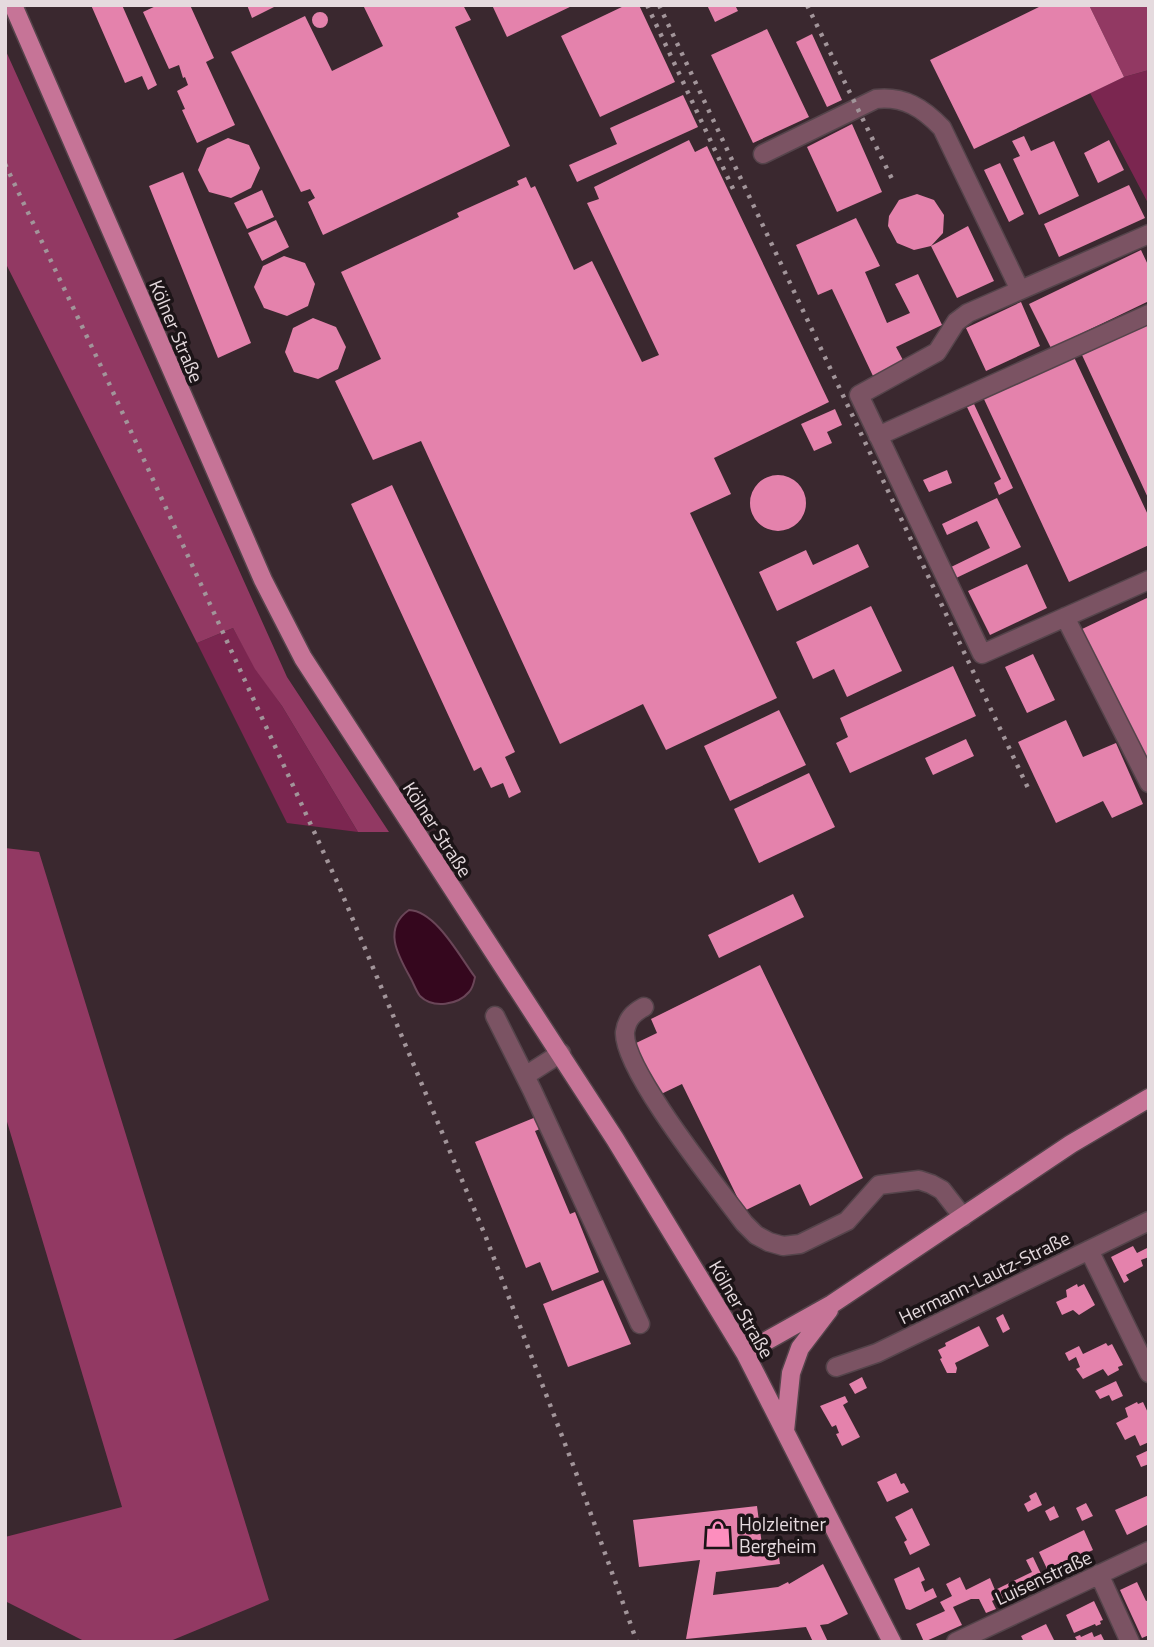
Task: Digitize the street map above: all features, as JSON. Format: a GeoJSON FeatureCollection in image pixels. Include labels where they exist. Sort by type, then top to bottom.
{"type":"FeatureCollection","features":[{"type":"Feature","properties":{"kind":"main road","name":"Kölner Straße"},"geometry":{"type":"LineString","coordinates":[[13,5],[262,580],[303,658],[561,1053],[745,1353],[892,1642]]}},
{"type":"Feature","properties":{"kind":"main road"},"geometry":{"type":"LineString","coordinates":[[745,1353],[832,1304],[1071,1144],[1149,1098]]}},
{"type":"Feature","properties":{"kind":"main road"},"geometry":{"type":"LineString","coordinates":[[785,1431],[791,1373],[800,1348],[832,1304]]}},
{"type":"Feature","properties":{"kind":"street"},"geometry":{"type":"LineString","coordinates":[[763,154],[876,99],[904,100],[933,118],[942,128],[1020,290]]}},
{"type":"Feature","properties":{"kind":"street"},"geometry":{"type":"LineString","coordinates":[[1149,234],[968,313],[956,322],[937,352],[859,395],[982,654],[1149,580]]}},
{"type":"Feature","properties":{"kind":"street"},"geometry":{"type":"LineString","coordinates":[[878,436],[1149,314]]}},
{"type":"Feature","properties":{"kind":"street"},"geometry":{"type":"LineString","coordinates":[[1065,617],[1149,783]]}},
{"type":"Feature","properties":{"kind":"street"},"geometry":{"type":"LineString","coordinates":[[644,1007],[628,1021],[625,1034],[628,1049],[651,1096],[744,1223],[756,1235],[783,1246],[800,1244],[847,1221],[879,1185],[919,1180],[942,1190],[963,1217]]}},
{"type":"Feature","properties":{"kind":"street"},"geometry":{"type":"LineString","coordinates":[[495,1016],[640,1324]]}},
{"type":"Feature","properties":{"kind":"street"},"geometry":{"type":"LineString","coordinates":[[525,1076],[561,1053]]}},
{"type":"Feature","properties":{"kind":"street","name":"Hermann-Lautz-Straße"},"geometry":{"type":"LineString","coordinates":[[836,1367],[877,1353],[1149,1221]]}},
{"type":"Feature","properties":{"kind":"street"},"geometry":{"type":"LineString","coordinates":[[1089,1250],[1149,1373]]}},
{"type":"Feature","properties":{"kind":"street","name":"Luisenstraße"},"geometry":{"type":"LineString","coordinates":[[956,1642],[1149,1550]]}},
{"type":"Feature","properties":{"kind":"street"},"geometry":{"type":"LineString","coordinates":[[1099,1574],[1130,1642]]}},
{"type":"Feature","properties":{"kind":"shaded area"},"geometry":{"type":"Polygon","coordinates":[[[1089,5],[1149,5],[1149,70],[1124,77],[1089,5]]]}},
{"type":"Feature","properties":{"kind":"shaded area"},"geometry":{"type":"Polygon","coordinates":[[[5,49],[287,677],[389,832],[358,832],[282,706],[255,669],[233,628],[197,643],[5,262],[5,49]]]}},
{"type":"Feature","properties":{"kind":"shaded area"},"geometry":{"type":"Polygon","coordinates":[[[1149,70],[1149,205],[1090,93],[1124,77],[1149,70]]]}},
{"type":"Feature","properties":{"kind":"shaded area"},"geometry":{"type":"Polygon","coordinates":[[[233,628],[358,832],[287,823],[197,643],[233,628]]]}},
{"type":"Feature","properties":{"kind":"shaded area"},"geometry":{"type":"Polygon","coordinates":[[[5,848],[39,852],[269,1600],[168,1642],[86,1642],[5,1601],[5,1537],[122,1507],[5,1115],[5,848]]]}},
{"type":"Feature","properties":{"kind":"shaded area"},"geometry":{"type":"Polygon","coordinates":[[[409,910],[419,912],[438,926],[475,977],[470,990],[459,1000],[445,1004],[432,1003],[417,992],[397,950],[394,933],[401,917],[409,910]]]}},
{"type":"Feature","properties":{"kind":"building"},"geometry":{"type":"Polygon","coordinates":[[[91,5],[122,5],[157,85],[148,90],[142,76],[125,83],[91,5]]]}},
{"type":"Feature","properties":{"kind":"building"},"geometry":{"type":"Polygon","coordinates":[[[158,5],[190,5],[214,58],[206,62],[235,125],[197,143],[182,110],[185,109],[177,91],[188,85],[185,77],[183,78],[179,65],[169,69],[143,12],[158,5]]]}},
{"type":"Feature","properties":{"kind":"building"},"geometry":{"type":"Polygon","coordinates":[[[247,5],[278,5],[252,18],[247,5]]]}},
{"type":"Feature","properties":{"kind":"building"},"geometry":{"type":"Polygon","coordinates":[[[363,5],[463,5],[471,20],[455,27],[510,146],[323,235],[308,202],[315,198],[310,189],[301,192],[231,52],[305,16],[332,71],[383,46],[363,5]]]}},
{"type":"Feature","properties":{"kind":"building"},"geometry":{"type":"Polygon","coordinates":[[[492,5],[574,5],[507,37],[492,5]]]}},
{"type":"Feature","properties":{"kind":"building"},"geometry":{"type":"Polygon","coordinates":[[[626,5],[639,5],[675,82],[600,117],[561,36],[626,5]]]}},
{"type":"Feature","properties":{"kind":"building"},"geometry":{"type":"Polygon","coordinates":[[[707,5],[735,5],[738,11],[715,22],[707,5]]]}},
{"type":"Feature","properties":{"kind":"building"},"geometry":{"type":"Polygon","coordinates":[[[1043,5],[1089,5],[1124,77],[974,149],[930,60],[1043,5]]]}},
{"type":"Feature","properties":{"kind":"building"},"geometry":{"type":"Polygon","coordinates":[[[320,12],[326,14],[326,26],[320,28],[314,26],[312,20],[314,14],[320,12]]]}},
{"type":"Feature","properties":{"kind":"building"},"geometry":{"type":"Polygon","coordinates":[[[767,29],[809,117],[753,143],[711,55],[767,29]]]}},
{"type":"Feature","properties":{"kind":"building"},"geometry":{"type":"Polygon","coordinates":[[[812,34],[842,100],[827,107],[796,42],[812,34]]]}},
{"type":"Feature","properties":{"kind":"building"},"geometry":{"type":"Polygon","coordinates":[[[683,95],[698,127],[577,182],[569,165],[617,144],[610,128],[683,95]]]}},
{"type":"Feature","properties":{"kind":"building"},"geometry":{"type":"Polygon","coordinates":[[[852,124],[882,192],[837,212],[807,147],[852,124]]]}},
{"type":"Feature","properties":{"kind":"building"},"geometry":{"type":"Polygon","coordinates":[[[1024,136],[1031,151],[1054,141],[1079,196],[1039,215],[1013,159],[1020,156],[1012,141],[1024,136]]]}},
{"type":"Feature","properties":{"kind":"building"},"geometry":{"type":"Polygon","coordinates":[[[228,138],[249,145],[260,168],[251,188],[231,198],[209,192],[198,170],[207,148],[228,138]]]}},
{"type":"Feature","properties":{"kind":"building"},"geometry":{"type":"Polygon","coordinates":[[[689,140],[695,152],[707,146],[829,402],[714,458],[731,494],[690,513],[777,698],[666,750],[643,704],[560,744],[421,441],[373,460],[335,381],[381,359],[341,272],[459,217],[457,213],[519,185],[517,181],[526,177],[531,188],[535,186],[574,270],[592,261],[642,362],[659,355],[587,203],[599,199],[594,187],[689,140]]]}},
{"type":"Feature","properties":{"kind":"building"},"geometry":{"type":"Polygon","coordinates":[[[1109,140],[1124,170],[1098,183],[1084,153],[1109,140]]]}},
{"type":"Feature","properties":{"kind":"building"},"geometry":{"type":"Polygon","coordinates":[[[1000,163],[1024,214],[1009,222],[984,170],[1000,163]]]}},
{"type":"Feature","properties":{"kind":"building"},"geometry":{"type":"Polygon","coordinates":[[[183,172],[251,343],[218,358],[149,186],[183,172]]]}},
{"type":"Feature","properties":{"kind":"building"},"geometry":{"type":"Polygon","coordinates":[[[1129,185],[1145,218],[1059,257],[1044,224],[1129,185]]]}},
{"type":"Feature","properties":{"kind":"building"},"geometry":{"type":"Polygon","coordinates":[[[262,190],[274,217],[247,229],[234,203],[262,190]]]}},
{"type":"Feature","properties":{"kind":"building"},"geometry":{"type":"Polygon","coordinates":[[[917,194],[934,200],[944,215],[943,233],[931,246],[914,250],[897,243],[888,226],[889,216],[899,200],[917,194]]]}},
{"type":"Feature","properties":{"kind":"building"},"geometry":{"type":"Polygon","coordinates":[[[856,218],[880,266],[865,272],[887,323],[910,313],[895,284],[918,274],[942,325],[896,347],[904,362],[873,376],[832,289],[818,295],[796,245],[856,218]]]}},
{"type":"Feature","properties":{"kind":"building"},"geometry":{"type":"Polygon","coordinates":[[[276,220],[289,247],[262,261],[248,233],[276,220]]]}},
{"type":"Feature","properties":{"kind":"building"},"geometry":{"type":"Polygon","coordinates":[[[968,226],[994,281],[957,298],[931,246],[968,226]]]}},
{"type":"Feature","properties":{"kind":"building"},"geometry":{"type":"Polygon","coordinates":[[[1141,250],[1149,267],[1149,301],[1051,348],[1029,304],[1141,250]]]}},
{"type":"Feature","properties":{"kind":"building"},"geometry":{"type":"Polygon","coordinates":[[[284,256],[305,263],[315,284],[308,306],[287,316],[264,308],[254,287],[263,266],[284,256]]]}},
{"type":"Feature","properties":{"kind":"building"},"geometry":{"type":"Polygon","coordinates":[[[1021,302],[1040,346],[986,371],[966,328],[1021,302]]]}},
{"type":"Feature","properties":{"kind":"building"},"geometry":{"type":"Polygon","coordinates":[[[313,318],[336,327],[346,347],[338,369],[318,379],[294,372],[285,352],[293,328],[313,318]]]}},
{"type":"Feature","properties":{"kind":"building"},"geometry":{"type":"Polygon","coordinates":[[[1149,324],[1149,500],[1082,355],[1149,324]]]}},
{"type":"Feature","properties":{"kind":"building"},"geometry":{"type":"Polygon","coordinates":[[[1073,355],[1149,517],[1149,545],[1069,582],[983,397],[1073,355]]]}},
{"type":"Feature","properties":{"kind":"building"},"geometry":{"type":"Polygon","coordinates":[[[974,404],[1013,488],[999,495],[994,483],[1001,479],[967,407],[974,404]]]}},
{"type":"Feature","properties":{"kind":"building"},"geometry":{"type":"Polygon","coordinates":[[[835,409],[842,425],[827,432],[832,443],[814,451],[801,424],[835,409]]]}},
{"type":"Feature","properties":{"kind":"building"},"geometry":{"type":"Polygon","coordinates":[[[947,470],[952,483],[929,492],[923,480],[947,470]]]}},
{"type":"Feature","properties":{"kind":"building"},"geometry":{"type":"Polygon","coordinates":[[[772,475],[784,475],[798,483],[806,497],[804,514],[798,523],[784,531],[772,531],[755,519],[750,509],[750,497],[762,480],[772,475]]]}},
{"type":"Feature","properties":{"kind":"building"},"geometry":{"type":"Polygon","coordinates":[[[392,485],[515,752],[505,757],[521,792],[509,798],[503,783],[491,788],[481,767],[474,771],[351,504],[392,485]]]}},
{"type":"Feature","properties":{"kind":"building"},"geometry":{"type":"Polygon","coordinates":[[[997,498],[1021,547],[954,579],[949,568],[990,548],[977,521],[947,535],[942,524],[997,498]]]}},
{"type":"Feature","properties":{"kind":"building"},"geometry":{"type":"Polygon","coordinates":[[[858,544],[869,567],[777,611],[759,572],[806,550],[813,565],[858,544]]]}},
{"type":"Feature","properties":{"kind":"building"},"geometry":{"type":"Polygon","coordinates":[[[1027,564],[1047,608],[990,635],[968,591],[1027,564]]]}},
{"type":"Feature","properties":{"kind":"building"},"geometry":{"type":"Polygon","coordinates":[[[1149,597],[1149,769],[1080,630],[1149,597]]]}},
{"type":"Feature","properties":{"kind":"building"},"geometry":{"type":"Polygon","coordinates":[[[871,606],[902,671],[847,697],[834,669],[813,679],[796,642],[871,606]]]}},
{"type":"Feature","properties":{"kind":"building"},"geometry":{"type":"Polygon","coordinates":[[[1033,654],[1055,700],[1027,713],[1005,667],[1033,654]]]}},
{"type":"Feature","properties":{"kind":"building"},"geometry":{"type":"Polygon","coordinates":[[[953,666],[976,716],[850,773],[836,743],[848,737],[840,718],[953,666]]]}},
{"type":"Feature","properties":{"kind":"building"},"geometry":{"type":"Polygon","coordinates":[[[779,710],[806,765],[730,801],[704,746],[779,710]]]}},
{"type":"Feature","properties":{"kind":"building"},"geometry":{"type":"Polygon","coordinates":[[[1066,720],[1083,757],[1116,743],[1143,804],[1112,818],[1103,801],[1056,823],[1018,742],[1066,720]]]}},
{"type":"Feature","properties":{"kind":"building"},"geometry":{"type":"Polygon","coordinates":[[[966,739],[974,756],[933,775],[925,758],[966,739]]]}},
{"type":"Feature","properties":{"kind":"building"},"geometry":{"type":"Polygon","coordinates":[[[809,773],[835,827],[759,863],[734,809],[809,773]]]}},
{"type":"Feature","properties":{"kind":"building"},"geometry":{"type":"Polygon","coordinates":[[[793,894],[804,917],[719,958],[708,935],[793,894]]]}},
{"type":"Feature","properties":{"kind":"building"},"geometry":{"type":"Polygon","coordinates":[[[760,965],[863,1178],[810,1206],[800,1184],[744,1211],[682,1084],[659,1095],[634,1044],[657,1033],[651,1019],[760,965]]]}},
{"type":"Feature","properties":{"kind":"building"},"geometry":{"type":"Polygon","coordinates":[[[536,1117],[540,1129],[535,1131],[570,1214],[575,1212],[599,1272],[552,1291],[540,1262],[526,1268],[475,1142],[536,1117]]]}},
{"type":"Feature","properties":{"kind":"building"},"geometry":{"type":"Polygon","coordinates":[[[1133,1246],[1137,1253],[1149,1247],[1149,1257],[1141,1260],[1143,1266],[1126,1275],[1129,1280],[1124,1283],[1111,1257],[1133,1246]]]}},
{"type":"Feature","properties":{"kind":"building"},"geometry":{"type":"Polygon","coordinates":[[[603,1280],[631,1344],[568,1367],[543,1304],[603,1280]]]}},
{"type":"Feature","properties":{"kind":"building"},"geometry":{"type":"Polygon","coordinates":[[[1077,1284],[1078,1287],[1084,1284],[1095,1305],[1079,1315],[1073,1310],[1062,1315],[1056,1302],[1067,1297],[1066,1290],[1077,1284]]]}},
{"type":"Feature","properties":{"kind":"building"},"geometry":{"type":"Polygon","coordinates":[[[1003,1314],[1010,1329],[1003,1333],[996,1318],[1003,1314]]]}},
{"type":"Feature","properties":{"kind":"building"},"geometry":{"type":"Polygon","coordinates":[[[979,1326],[989,1346],[955,1363],[956,1373],[947,1373],[938,1350],[946,1346],[945,1343],[979,1326]]]}},
{"type":"Feature","properties":{"kind":"building"},"geometry":{"type":"Polygon","coordinates":[[[1106,1343],[1108,1346],[1112,1344],[1123,1365],[1108,1376],[1103,1369],[1083,1379],[1076,1369],[1080,1367],[1076,1357],[1069,1361],[1065,1353],[1079,1346],[1083,1354],[1106,1343]]]}},
{"type":"Feature","properties":{"kind":"building"},"geometry":{"type":"Polygon","coordinates":[[[862,1377],[867,1388],[855,1394],[849,1384],[862,1377]]]}},
{"type":"Feature","properties":{"kind":"building"},"geometry":{"type":"Polygon","coordinates":[[[1116,1381],[1123,1396],[1112,1401],[1109,1395],[1100,1399],[1095,1391],[1116,1381]]]}},
{"type":"Feature","properties":{"kind":"building"},"geometry":{"type":"Polygon","coordinates":[[[845,1396],[848,1402],[843,1405],[860,1437],[842,1446],[836,1434],[839,1433],[836,1425],[832,1427],[820,1406],[845,1396]]]}},
{"type":"Feature","properties":{"kind":"building"},"geometry":{"type":"Polygon","coordinates":[[[1143,1402],[1149,1415],[1149,1442],[1140,1446],[1135,1435],[1125,1440],[1116,1423],[1128,1417],[1125,1408],[1143,1402]]]}},
{"type":"Feature","properties":{"kind":"building"},"geometry":{"type":"Polygon","coordinates":[[[1149,1450],[1149,1464],[1141,1467],[1136,1456],[1149,1450]]]}},
{"type":"Feature","properties":{"kind":"building"},"geometry":{"type":"Polygon","coordinates":[[[896,1473],[909,1492],[887,1502],[877,1482],[896,1473]]]}},
{"type":"Feature","properties":{"kind":"building"},"geometry":{"type":"Polygon","coordinates":[[[1036,1492],[1042,1505],[1028,1512],[1024,1504],[1031,1500],[1029,1496],[1036,1492]]]}},
{"type":"Feature","properties":{"kind":"building"},"geometry":{"type":"Polygon","coordinates":[[[1149,1495],[1149,1524],[1127,1535],[1115,1510],[1149,1495]]]}},
{"type":"Feature","properties":{"kind":"building"},"geometry":{"type":"Polygon","coordinates":[[[1086,1503],[1093,1516],[1082,1521],[1076,1508],[1086,1503]]]}},
{"type":"Feature","properties":{"kind":"building"},"geometry":{"type":"Polygon","coordinates":[[[757,1506],[763,1553],[778,1551],[780,1564],[716,1572],[713,1595],[778,1587],[788,1582],[789,1584],[823,1564],[848,1614],[820,1625],[828,1642],[813,1642],[806,1627],[686,1639],[700,1560],[639,1567],[633,1520],[757,1506]]]}},
{"type":"Feature","properties":{"kind":"building"},"geometry":{"type":"Polygon","coordinates":[[[1054,1506],[1059,1517],[1050,1521],[1045,1511],[1054,1506]]]}},
{"type":"Feature","properties":{"kind":"building"},"geometry":{"type":"Polygon","coordinates":[[[912,1508],[930,1545],[910,1555],[904,1542],[907,1540],[895,1517],[912,1508]]]}},
{"type":"Feature","properties":{"kind":"building"},"geometry":{"type":"Polygon","coordinates":[[[1084,1530],[1093,1550],[1048,1571],[1039,1552],[1084,1530]]]}},
{"type":"Feature","properties":{"kind":"building"},"geometry":{"type":"Polygon","coordinates":[[[1033,1557],[1042,1576],[1036,1579],[1039,1587],[1003,1605],[999,1597],[992,1601],[996,1609],[986,1613],[979,1599],[971,1599],[953,1607],[962,1625],[924,1642],[916,1624],[945,1611],[940,1602],[952,1596],[946,1584],[960,1577],[966,1590],[990,1578],[995,1590],[1032,1572],[1026,1560],[1033,1557]]]}},
{"type":"Feature","properties":{"kind":"building"},"geometry":{"type":"Polygon","coordinates":[[[919,1567],[925,1580],[921,1582],[925,1592],[933,1588],[937,1597],[910,1610],[906,1609],[894,1579],[919,1567]]]}},
{"type":"Feature","properties":{"kind":"building"},"geometry":{"type":"Polygon","coordinates":[[[1137,1582],[1146,1601],[1149,1600],[1149,1635],[1142,1638],[1120,1590],[1137,1582]]]}},
{"type":"Feature","properties":{"kind":"building"},"geometry":{"type":"Polygon","coordinates":[[[1094,1601],[1103,1620],[1100,1621],[1101,1624],[1074,1633],[1066,1615],[1094,1601]]]}},
{"type":"Feature","properties":{"kind":"building"},"geometry":{"type":"Polygon","coordinates":[[[1046,1624],[1055,1642],[1024,1642],[1021,1636],[1046,1624]]]}},
{"type":"Feature","properties":{"kind":"building"},"geometry":{"type":"Polygon","coordinates":[[[1092,1632],[1094,1637],[1101,1634],[1104,1640],[1078,1642],[1075,1637],[1081,1637],[1092,1632]]]}},
{"type":"Feature","properties":{"kind":"railway"},"geometry":{"type":"LineString","coordinates":[[647,5],[735,193]]}},
{"type":"Feature","properties":{"kind":"railway"},"geometry":{"type":"LineString","coordinates":[[659,5],[1028,788]]}},
{"type":"Feature","properties":{"kind":"railway"},"geometry":{"type":"LineString","coordinates":[[807,5],[894,183]]}},
{"type":"Feature","properties":{"kind":"railway"},"geometry":{"type":"LineString","coordinates":[[5,164],[107,379],[338,884],[485,1235],[637,1642]]}},
{"type":"Feature","properties":{"kind":"place","name":"Holzleitner Bergheim"},"geometry":{"type":"Point","coordinates":[718,1534]}}]}
